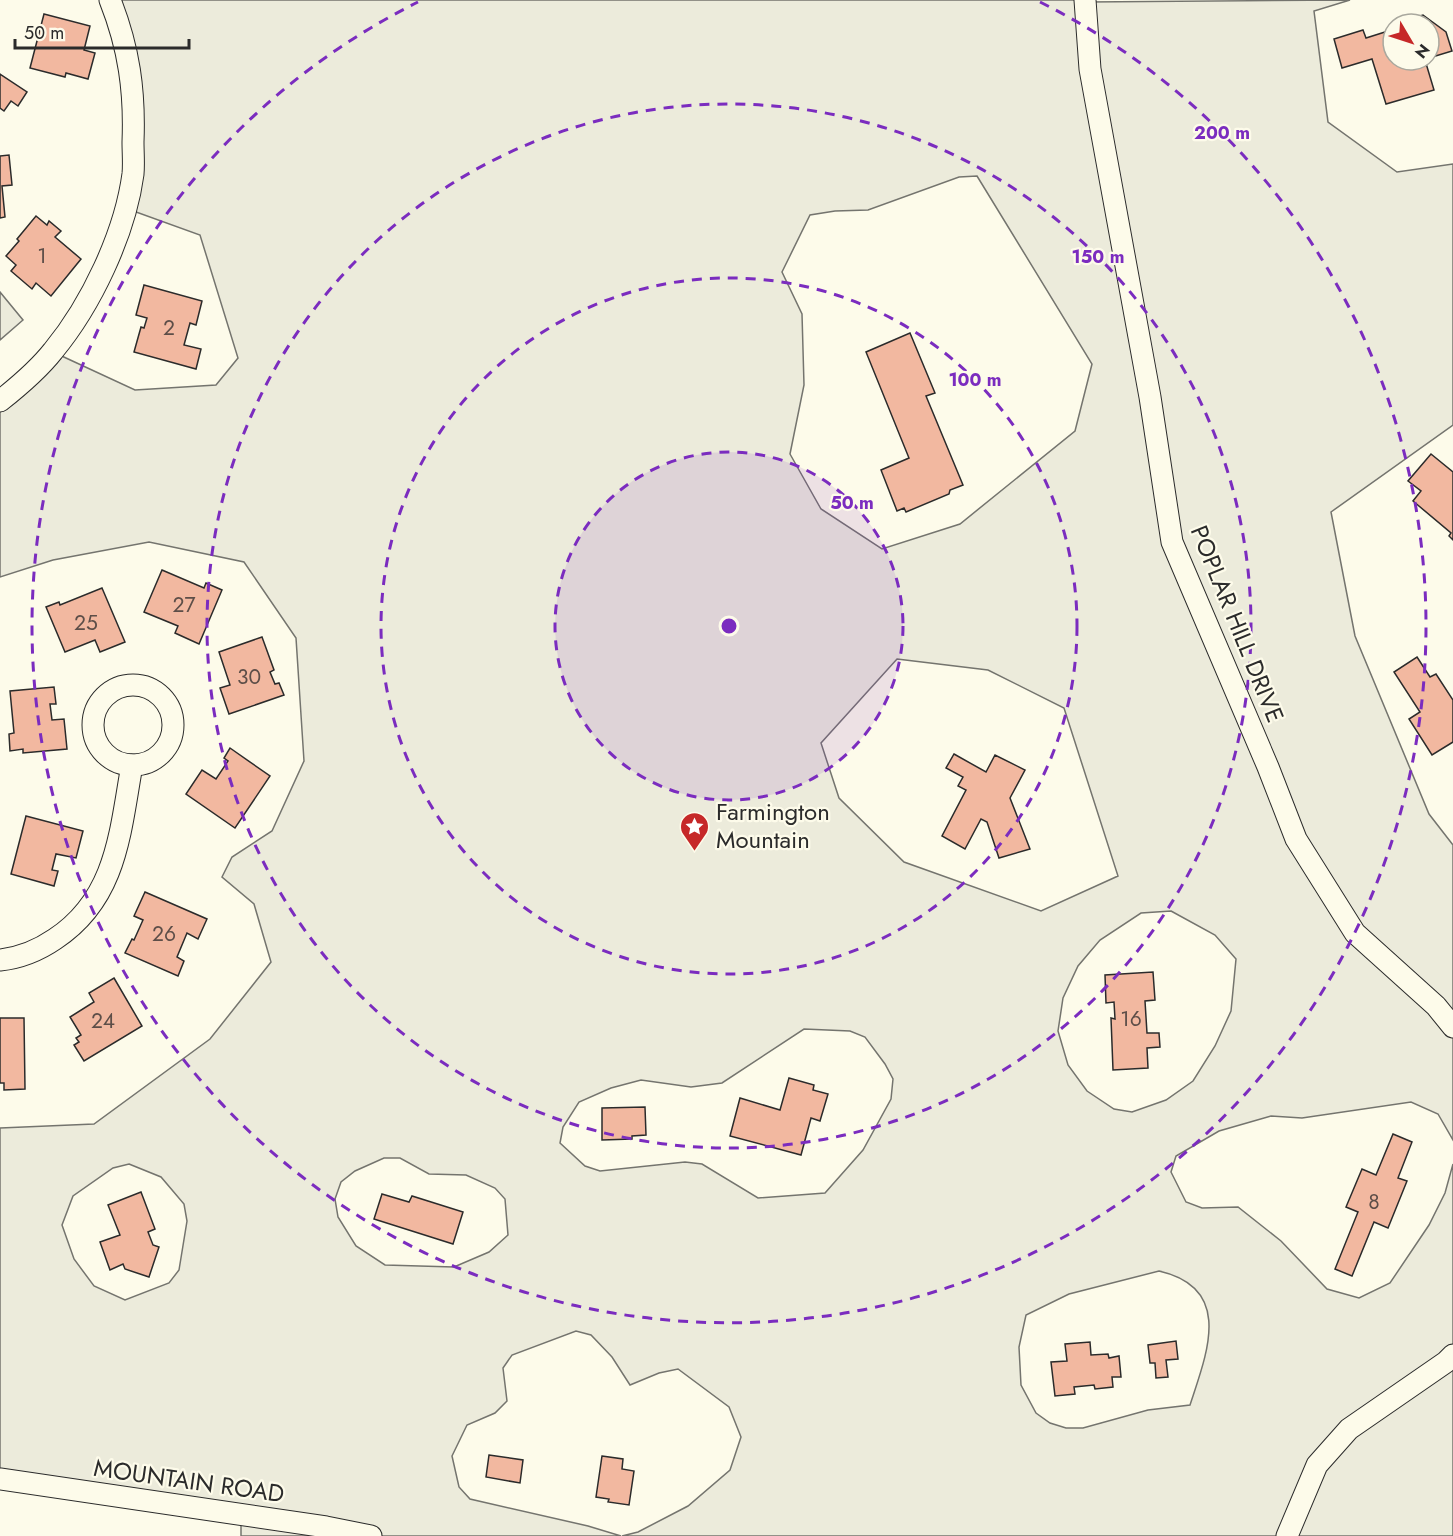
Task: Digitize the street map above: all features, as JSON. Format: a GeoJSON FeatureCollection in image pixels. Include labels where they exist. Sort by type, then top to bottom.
{"type":"FeatureCollection","features":[{"type":"Feature","properties":{"kind":"street"},"geometry":{"type":"LineString","coordinates":[[0,401],[53,352],[81,312],[104,267],[121,222],[133,174],[134,108],[131,73],[120,26],[110,0]]}},
{"type":"Feature","properties":{"kind":"street","name":"POPLAR HILL DRIVE"},"geometry":{"type":"LineString","coordinates":[[1085,0],[1090,69],[1150,398],[1173,542],[1296,839],[1355,933],[1436,1006],[1453,1027]]}},
{"type":"Feature","properties":{"kind":"street"},"geometry":{"type":"LineString","coordinates":[[0,960],[28,953],[48,944],[75,924],[96,898],[107,879],[115,857],[132,765]]}},
{"type":"Feature","properties":{"kind":"street"},"geometry":{"type":"LineString","coordinates":[[1287,1536],[1317,1465],[1349,1429],[1453,1355]]}},
{"type":"Feature","properties":{"kind":"street","name":"MOUNTAIN ROAD"},"geometry":{"type":"LineString","coordinates":[[0,1479],[326,1527],[371,1536]]}},
{"type":"Feature","properties":{"kind":"shaded area"},"geometry":{"type":"Polygon","coordinates":[[[110,0],[1085,0],[1086,2],[1350,0],[1314,11],[1328,122],[1397,172],[1453,164],[1453,425],[1331,512],[1355,636],[1429,814],[1453,845],[1453,1140],[1438,1114],[1411,1102],[1302,1118],[1271,1116],[1219,1131],[1176,1156],[1171,1172],[1186,1202],[1202,1208],[1238,1207],[1281,1241],[1327,1289],[1359,1298],[1390,1283],[1429,1225],[1445,1193],[1453,1164],[1453,1536],[622,1536],[638,1532],[688,1506],[730,1470],[741,1437],[729,1407],[678,1369],[659,1373],[630,1385],[612,1357],[591,1335],[576,1331],[512,1355],[503,1368],[507,1401],[495,1413],[467,1425],[452,1456],[459,1487],[470,1499],[588,1526],[621,1536],[241,1536],[241,1515],[0,1479],[0,1128],[94,1124],[210,1039],[271,962],[254,904],[222,877],[232,857],[272,831],[304,761],[296,638],[244,562],[149,542],[53,560],[0,577],[0,401],[53,352],[135,390],[216,385],[238,358],[200,235],[125,208],[133,174],[110,0]],[[977,176],[959,177],[868,210],[835,211],[810,215],[782,272],[802,314],[804,385],[790,454],[821,509],[882,549],[960,524],[1075,431],[1092,364],[977,176]],[[897,659],[821,743],[839,798],[904,862],[1041,911],[1118,876],[1064,708],[988,670],[897,659]],[[1171,911],[1141,913],[1100,940],[1078,966],[1063,998],[1058,1031],[1068,1065],[1087,1091],[1114,1109],[1132,1112],[1166,1100],[1193,1081],[1215,1046],[1231,1011],[1236,959],[1215,935],[1171,911]],[[804,1029],[722,1083],[691,1087],[641,1080],[611,1088],[579,1102],[563,1127],[560,1143],[585,1166],[600,1171],[685,1162],[702,1164],[758,1198],[825,1193],[863,1150],[891,1099],[893,1079],[865,1037],[850,1031],[804,1029]],[[384,1158],[355,1171],[341,1182],[335,1199],[338,1217],[356,1246],[385,1265],[454,1267],[489,1252],[508,1235],[505,1199],[495,1188],[466,1175],[429,1174],[400,1158],[384,1158]],[[129,1164],[113,1168],[73,1196],[62,1225],[74,1259],[94,1286],[125,1300],[169,1283],[179,1270],[187,1221],[184,1204],[161,1177],[129,1164]],[[1159,1271],[1069,1294],[1026,1315],[1019,1347],[1021,1385],[1036,1413],[1050,1423],[1066,1428],[1083,1428],[1148,1410],[1190,1405],[1203,1365],[1209,1325],[1206,1307],[1198,1292],[1183,1280],[1159,1271]]]}},
{"type":"Feature","properties":{"kind":"shaded area"},"geometry":{"type":"Polygon","coordinates":[[[0,292],[23,320],[0,340],[0,292]]]}},
{"type":"Feature","properties":{"kind":"building"},"geometry":{"type":"Polygon","coordinates":[[[44,14],[90,26],[84,50],[95,53],[88,79],[66,73],[65,77],[30,68],[44,14]]]}},
{"type":"Feature","properties":{"kind":"building"},"geometry":{"type":"Polygon","coordinates":[[[1441,28],[1446,32],[1452,51],[1441,54],[1441,28]]]}},
{"type":"Feature","properties":{"kind":"building"},"geometry":{"type":"Polygon","coordinates":[[[1363,30],[1366,38],[1381,33],[1381,72],[1429,72],[1434,90],[1386,104],[1372,59],[1342,68],[1334,39],[1363,30]]]}},
{"type":"Feature","properties":{"kind":"building"},"geometry":{"type":"Polygon","coordinates":[[[0,74],[27,92],[18,106],[11,101],[4,111],[0,108],[0,74]]]}},
{"type":"Feature","properties":{"kind":"building"},"geometry":{"type":"Polygon","coordinates":[[[9,155],[12,185],[2,186],[5,217],[0,218],[0,156],[9,155]]]}},
{"type":"Feature","properties":{"kind":"building"},"geometry":{"type":"Polygon","coordinates":[[[36,216],[47,225],[49,221],[61,231],[55,237],[81,259],[51,296],[36,283],[32,289],[11,271],[16,265],[6,256],[36,216]]]}},
{"type":"Feature","properties":{"kind":"building"},"geometry":{"type":"Polygon","coordinates":[[[144,285],[202,301],[196,325],[190,323],[184,345],[201,349],[196,369],[134,352],[141,327],[144,328],[147,318],[136,315],[144,285]]]}},
{"type":"Feature","properties":{"kind":"building"},"geometry":{"type":"Polygon","coordinates":[[[910,333],[935,393],[926,396],[963,485],[950,490],[949,494],[906,512],[904,508],[897,511],[881,470],[909,458],[866,352],[910,333]]]}},
{"type":"Feature","properties":{"kind":"building"},"geometry":{"type":"Polygon","coordinates":[[[1431,454],[1453,472],[1453,540],[1449,536],[1451,533],[1413,501],[1421,491],[1408,481],[1431,454]]]}},
{"type":"Feature","properties":{"kind":"building"},"geometry":{"type":"Polygon","coordinates":[[[162,570],[204,588],[206,583],[222,590],[199,644],[175,633],[178,626],[144,612],[162,570]]]}},
{"type":"Feature","properties":{"kind":"building"},"geometry":{"type":"Polygon","coordinates":[[[102,588],[125,642],[100,652],[95,640],[65,652],[46,607],[59,602],[60,605],[102,588]]]}},
{"type":"Feature","properties":{"kind":"building"},"geometry":{"type":"Polygon","coordinates":[[[262,637],[274,670],[270,672],[275,684],[279,683],[284,695],[229,714],[220,688],[230,685],[219,652],[262,637]]]}},
{"type":"Feature","properties":{"kind":"building"},"geometry":{"type":"Polygon","coordinates":[[[1417,657],[1430,677],[1436,674],[1453,700],[1453,742],[1432,755],[1409,719],[1420,712],[1394,672],[1417,657]]]}},
{"type":"Feature","properties":{"kind":"building"},"geometry":{"type":"Polygon","coordinates":[[[54,687],[56,704],[50,704],[52,720],[64,719],[67,749],[23,753],[23,749],[10,751],[9,734],[14,733],[10,691],[54,687]]]}},
{"type":"Feature","properties":{"kind":"building"},"geometry":{"type":"Polygon","coordinates":[[[230,748],[270,776],[235,828],[186,794],[202,770],[216,779],[228,761],[224,758],[230,748]]]}},
{"type":"Feature","properties":{"kind":"building"},"geometry":{"type":"Polygon","coordinates":[[[954,754],[986,772],[995,755],[1025,770],[1010,798],[1030,849],[999,858],[987,822],[981,819],[965,849],[942,836],[966,790],[958,786],[963,777],[946,768],[954,754]]]}},
{"type":"Feature","properties":{"kind":"building"},"geometry":{"type":"Polygon","coordinates":[[[26,816],[83,831],[76,858],[56,854],[52,870],[58,871],[54,886],[11,874],[26,816]]]}},
{"type":"Feature","properties":{"kind":"building"},"geometry":{"type":"Polygon","coordinates":[[[145,892],[207,919],[198,939],[187,933],[177,957],[184,961],[178,976],[125,953],[143,920],[134,916],[145,892]]]}},
{"type":"Feature","properties":{"kind":"building"},"geometry":{"type":"Polygon","coordinates":[[[1153,972],[1155,1000],[1145,1001],[1147,1033],[1159,1033],[1160,1047],[1147,1048],[1148,1068],[1113,1070],[1111,1018],[1115,1019],[1114,1002],[1106,1003],[1105,975],[1153,972]]]}},
{"type":"Feature","properties":{"kind":"building"},"geometry":{"type":"Polygon","coordinates":[[[114,978],[142,1026],[84,1061],[74,1045],[79,1042],[76,1038],[81,1035],[70,1017],[94,1002],[89,993],[114,978]]]}},
{"type":"Feature","properties":{"kind":"building"},"geometry":{"type":"Polygon","coordinates":[[[0,1018],[24,1018],[25,1089],[4,1090],[4,1083],[0,1083],[0,1018]]]}},
{"type":"Feature","properties":{"kind":"building"},"geometry":{"type":"Polygon","coordinates":[[[789,1078],[814,1085],[813,1090],[828,1094],[820,1121],[811,1118],[801,1155],[730,1136],[740,1098],[780,1110],[789,1078]]]}},
{"type":"Feature","properties":{"kind":"building"},"geometry":{"type":"Polygon","coordinates":[[[645,1107],[646,1135],[632,1136],[632,1139],[602,1140],[602,1108],[645,1107]]]}},
{"type":"Feature","properties":{"kind":"building"},"geometry":{"type":"Polygon","coordinates":[[[1393,1134],[1412,1142],[1398,1178],[1407,1181],[1388,1228],[1374,1222],[1352,1276],[1335,1269],[1358,1212],[1346,1207],[1362,1169],[1376,1175],[1393,1134]]]}},
{"type":"Feature","properties":{"kind":"building"},"geometry":{"type":"Polygon","coordinates":[[[141,1192],[155,1229],[148,1232],[153,1245],[159,1247],[149,1277],[125,1269],[123,1264],[110,1270],[100,1242],[120,1235],[108,1205],[141,1192]]]}},
{"type":"Feature","properties":{"kind":"building"},"geometry":{"type":"Polygon","coordinates":[[[382,1194],[409,1202],[412,1196],[463,1212],[453,1244],[374,1219],[382,1194]]]}},
{"type":"Feature","properties":{"kind":"building"},"geometry":{"type":"Polygon","coordinates":[[[1176,1341],[1178,1359],[1166,1360],[1168,1377],[1156,1378],[1155,1363],[1150,1363],[1148,1345],[1176,1341]]]}},
{"type":"Feature","properties":{"kind":"building"},"geometry":{"type":"Polygon","coordinates":[[[1090,1342],[1091,1355],[1108,1354],[1109,1358],[1119,1356],[1121,1377],[1112,1377],[1113,1387],[1095,1389],[1094,1385],[1074,1387],[1075,1394],[1055,1396],[1051,1362],[1067,1361],[1065,1344],[1090,1342]]]}},
{"type":"Feature","properties":{"kind":"building"},"geometry":{"type":"Polygon","coordinates":[[[489,1455],[523,1460],[520,1483],[486,1477],[489,1455]]]}},
{"type":"Feature","properties":{"kind":"building"},"geometry":{"type":"Polygon","coordinates":[[[602,1456],[623,1459],[622,1469],[634,1471],[629,1505],[608,1502],[609,1499],[596,1497],[602,1456]]]}},
{"type":"Feature","properties":{"kind":"place","name":"Farmington Mountain"},"geometry":{"type":"Point","coordinates":[695,852]}}]}
